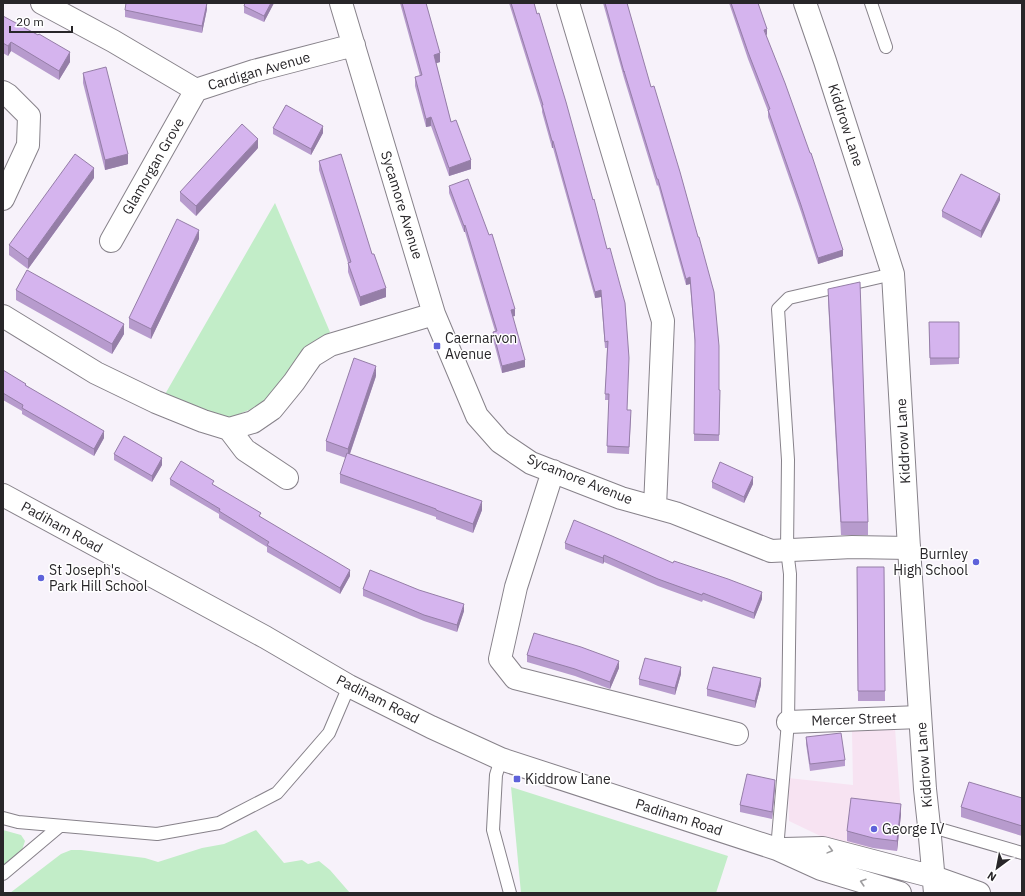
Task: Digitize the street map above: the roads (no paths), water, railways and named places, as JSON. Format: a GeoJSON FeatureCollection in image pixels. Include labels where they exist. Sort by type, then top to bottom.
{"type":"FeatureCollection","features":[{"type":"Feature","properties":{"kind":"street","name":"Cardigan Avenue"},"geometry":{"type":"LineString","coordinates":[[42,3],[113,41],[196,90],[254,71],[354,45]]}},
{"type":"Feature","properties":{"kind":"street","name":"Sycamore Avenue"},"geometry":{"type":"LineString","coordinates":[[341,3],[434,314],[477,416],[500,442],[531,463],[621,498],[674,513],[771,551],[852,547],[909,548]]}},
{"type":"Feature","properties":{"kind":"street"},"geometry":{"type":"LineString","coordinates":[[568,3],[663,321],[655,507]]}},
{"type":"Feature","properties":{"kind":"street","name":"Kiddrow Lane"},"geometry":{"type":"LineString","coordinates":[[805,3],[893,274],[920,717],[934,885]]}},
{"type":"Feature","properties":{"kind":"street","name":"Glamorgan Grove"},"geometry":{"type":"LineString","coordinates":[[111,241],[196,90]]}},
{"type":"Feature","properties":{"kind":"street"},"geometry":{"type":"LineString","coordinates":[[3,92],[29,116],[28,145],[3,199]]}},
{"type":"Feature","properties":{"kind":"street"},"geometry":{"type":"LineString","coordinates":[[3,316],[96,373],[156,402],[203,421],[229,429],[253,422],[272,409],[294,382],[312,356],[330,345],[434,314]]}},
{"type":"Feature","properties":{"kind":"street"},"geometry":{"type":"LineString","coordinates":[[229,429],[245,450],[287,478]]}},
{"type":"Feature","properties":{"kind":"street"},"geometry":{"type":"LineString","coordinates":[[553,471],[516,587],[500,659],[515,678],[737,734]]}},
{"type":"Feature","properties":{"kind":"street","name":"Padiham Road"},"geometry":{"type":"LineString","coordinates":[[3,495],[265,637],[349,686],[431,727],[501,759],[777,849],[821,869],[900,893]]}},
{"type":"Feature","properties":{"kind":"street","name":"Mercer Street"},"geometry":{"type":"LineString","coordinates":[[788,722],[920,717]]}},
{"type":"Feature","properties":{"kind":"street","name":"Padiham Road"},"geometry":{"type":"LineString","coordinates":[[777,849],[823,848],[934,885],[979,893]]}},
{"type":"Feature","properties":{"kind":"lane"},"geometry":{"type":"LineString","coordinates":[[871,3],[886,48]]}},
{"type":"Feature","properties":{"kind":"lane"},"geometry":{"type":"LineString","coordinates":[[777,849],[788,722],[790,574],[787,550],[788,460],[778,309],[789,298],[893,274]]}},
{"type":"Feature","properties":{"kind":"lane"},"geometry":{"type":"LineString","coordinates":[[3,818],[18,822],[157,834],[219,823],[277,793],[329,733],[349,686]]}},
{"type":"Feature","properties":{"kind":"lane"},"geometry":{"type":"LineString","coordinates":[[501,759],[496,775],[493,830],[510,893]]}},
{"type":"Feature","properties":{"kind":"lane"},"geometry":{"type":"LineString","coordinates":[[3,874],[60,826]]}},
{"type":"Feature","properties":{"kind":"lane"},"geometry":{"type":"LineString","coordinates":[[930,826],[1022,853]]}},
{"type":"Feature","properties":{"kind":"place","name":"Caernarvon Avenue"},"geometry":{"type":"Point","coordinates":[437,346]}},
{"type":"Feature","properties":{"kind":"place","name":"Burnley High School"},"geometry":{"type":"Point","coordinates":[976,562]}},
{"type":"Feature","properties":{"kind":"place","name":"St Joseph's Park Hill School"},"geometry":{"type":"Point","coordinates":[41,578]}},
{"type":"Feature","properties":{"kind":"place","name":"Kiddrow Lane"},"geometry":{"type":"Point","coordinates":[517,779]}},
{"type":"Feature","properties":{"kind":"place","name":"George IV"},"geometry":{"type":"Point","coordinates":[874,829]}}]}
